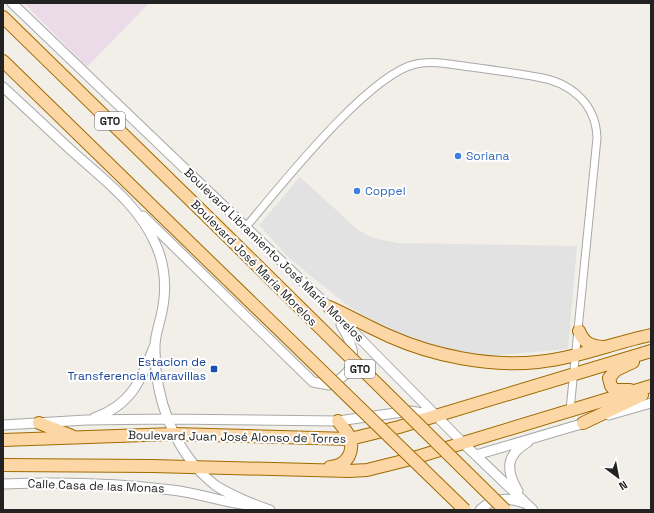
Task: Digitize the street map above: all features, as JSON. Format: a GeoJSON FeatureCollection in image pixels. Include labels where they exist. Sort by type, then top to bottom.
{"type":"FeatureCollection","features":[{"type":"Feature","properties":{"kind":"main road","name":"Boulevard José María Morelos"},"geometry":{"type":"LineString","coordinates":[[3,17],[505,510]]}},
{"type":"Feature","properties":{"kind":"main road","name":"GTO"},"geometry":{"type":"LineString","coordinates":[[3,61],[465,510]]}},
{"type":"Feature","properties":{"kind":"main road"},"geometry":{"type":"LineString","coordinates":[[329,307],[395,339],[413,346],[460,358],[519,363],[538,362],[576,355],[651,335]]}},
{"type":"Feature","properties":{"kind":"main road"},"geometry":{"type":"LineString","coordinates":[[579,331],[585,342],[608,347]]}},
{"type":"Feature","properties":{"kind":"main road","name":"Boulevard Juan José Alonso de Torres"},"geometry":{"type":"LineString","coordinates":[[3,440],[174,434],[350,439],[379,433],[651,351]]}},
{"type":"Feature","properties":{"kind":"main road"},"geometry":{"type":"LineString","coordinates":[[647,389],[615,390],[611,386],[609,378],[621,367],[651,356]]}},
{"type":"Feature","properties":{"kind":"main road"},"geometry":{"type":"LineString","coordinates":[[3,466],[197,467],[320,471],[367,470],[407,460],[570,410],[647,389]]}},
{"type":"Feature","properties":{"kind":"main road"},"geometry":{"type":"LineString","coordinates":[[583,423],[647,389]]}},
{"type":"Feature","properties":{"kind":"main road"},"geometry":{"type":"LineString","coordinates":[[253,468],[274,465],[338,466],[346,461],[349,456],[350,439],[338,421]]}},
{"type":"Feature","properties":{"kind":"main road"},"geometry":{"type":"LineString","coordinates":[[39,423],[79,438]]}},
{"type":"Feature","properties":{"kind":"street","name":"Boulevard Libramiento José María Morelos"},"geometry":{"type":"LineString","coordinates":[[12,3],[244,228],[329,307],[476,455],[530,507]]}},
{"type":"Feature","properties":{"kind":"street"},"geometry":{"type":"LineString","coordinates":[[244,228],[335,126],[377,86],[403,68],[425,62],[543,78],[557,82],[581,97],[595,116],[597,127],[579,331],[570,410]]}},
{"type":"Feature","properties":{"kind":"street"},"geometry":{"type":"LineString","coordinates":[[3,87],[129,202],[306,376],[313,382],[329,385],[344,376],[350,368],[353,358],[353,347],[349,337],[329,307]]}},
{"type":"Feature","properties":{"kind":"street"},"geometry":{"type":"LineString","coordinates":[[86,420],[114,409],[133,392],[140,381],[155,344],[165,295],[165,278],[156,244],[129,202]]}},
{"type":"Feature","properties":{"kind":"street"},"geometry":{"type":"LineString","coordinates":[[155,344],[158,384],[167,419],[174,434],[197,467],[216,486],[259,508],[270,510]]}},
{"type":"Feature","properties":{"kind":"street"},"geometry":{"type":"LineString","coordinates":[[476,455],[651,403]]}},
{"type":"Feature","properties":{"kind":"street"},"geometry":{"type":"LineString","coordinates":[[3,425],[86,420],[167,419],[338,421],[410,411],[436,415]]}},
{"type":"Feature","properties":{"kind":"street"},"geometry":{"type":"LineString","coordinates":[[530,507],[513,483],[510,475],[510,462],[516,450],[537,436]]}},
{"type":"Feature","properties":{"kind":"street","name":"Calle Casa de las Monas"},"geometry":{"type":"LineString","coordinates":[[3,484],[76,483],[159,488],[196,494],[235,504],[259,508]]}},
{"type":"Feature","properties":{"kind":"street"},"geometry":{"type":"LineString","coordinates":[[480,510],[498,498],[515,499],[530,507]]}},
{"type":"Feature","properties":{"kind":"shaded area"},"geometry":{"type":"Polygon","coordinates":[[[24,3],[149,3],[87,67],[24,3]]]}},
{"type":"Feature","properties":{"kind":"shaded area"},"geometry":{"type":"Polygon","coordinates":[[[300,177],[358,230],[369,236],[382,240],[398,243],[577,246],[568,349],[499,355],[465,353],[428,345],[401,337],[348,306],[289,258],[259,225],[300,177]]]}},
{"type":"Feature","properties":{"kind":"place","name":"Soriana"},"geometry":{"type":"Point","coordinates":[458,156]}},
{"type":"Feature","properties":{"kind":"place","name":"Coppel"},"geometry":{"type":"Point","coordinates":[357,191]}},
{"type":"Feature","properties":{"kind":"place","name":"Estacion de Transferencia Maravillas"},"geometry":{"type":"Point","coordinates":[214,369]}}]}
